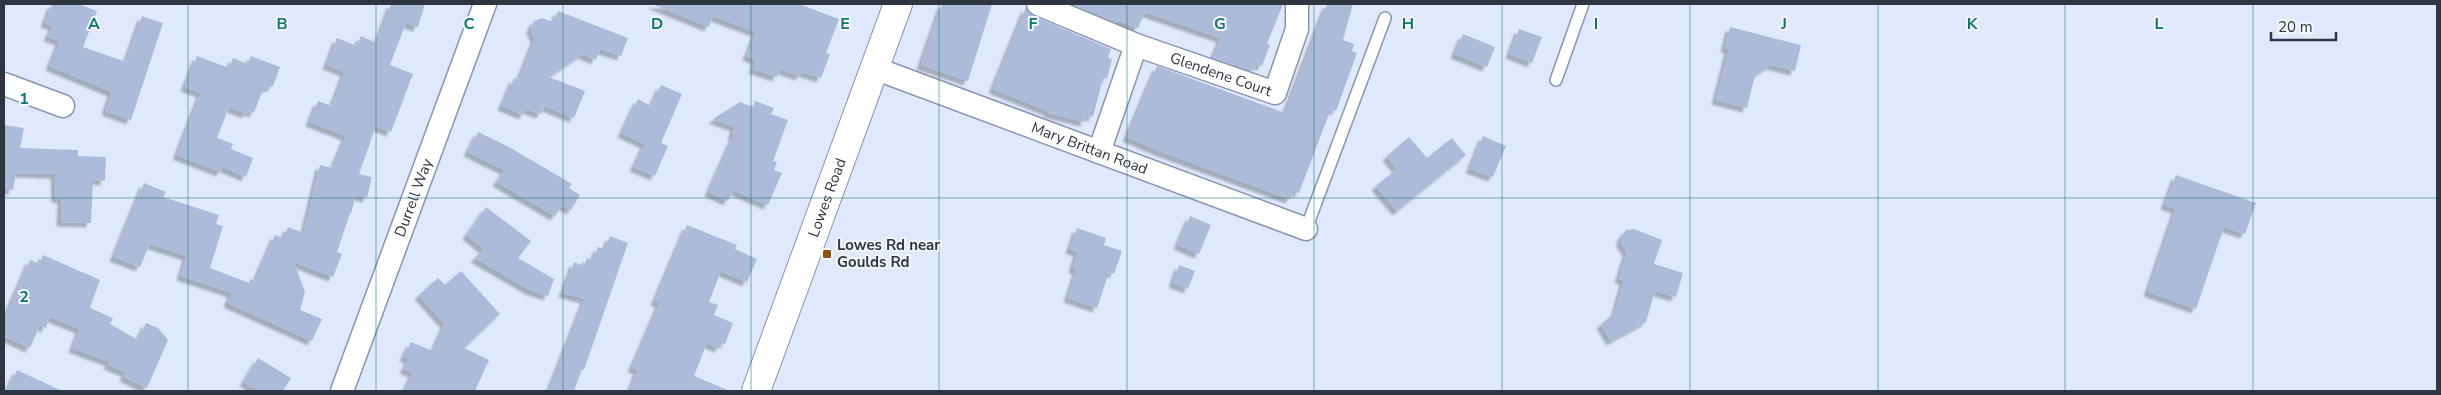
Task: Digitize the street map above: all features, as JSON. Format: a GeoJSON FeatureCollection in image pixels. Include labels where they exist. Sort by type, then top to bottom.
{"type":"FeatureCollection","features":[{"type":"Feature","properties":{"kind":"main road","name":"Lowes Road"},"geometry":{"type":"LineString","coordinates":[[756,391],[898,4]]}},
{"type":"Feature","properties":{"kind":"street","name":"Durrell Way"},"geometry":{"type":"LineString","coordinates":[[342,391],[485,4]]}},
{"type":"Feature","properties":{"kind":"street","name":"Glendene Court"},"geometry":{"type":"LineString","coordinates":[[1038,4],[1136,44],[1275,93],[1297,29],[1297,4]]}},
{"type":"Feature","properties":{"kind":"street"},"geometry":{"type":"LineString","coordinates":[[1099,152],[1136,44]]}},
{"type":"Feature","properties":{"kind":"street","name":"Mary Brittan Road"},"geometry":{"type":"LineString","coordinates":[[874,68],[1306,229]]}},
{"type":"Feature","properties":{"kind":"street"},"geometry":{"type":"LineString","coordinates":[[4,84],[62,106]]}},
{"type":"Feature","properties":{"kind":"lane"},"geometry":{"type":"LineString","coordinates":[[1556,80],[1583,4]]}},
{"type":"Feature","properties":{"kind":"lane"},"geometry":{"type":"LineString","coordinates":[[1306,229],[1385,18]]}},
{"type":"Feature","properties":{"kind":"building"},"geometry":{"type":"Polygon","coordinates":[[[52,4],[78,4],[97,11],[83,47],[126,62],[142,16],[163,23],[131,120],[106,111],[112,92],[50,66],[60,41],[48,37],[53,26],[45,23],[52,4]]]}},
{"type":"Feature","properties":{"kind":"building"},"geometry":{"type":"Polygon","coordinates":[[[391,4],[425,4],[418,27],[406,23],[390,65],[413,74],[391,132],[376,126],[359,174],[372,177],[367,198],[356,195],[337,252],[342,254],[333,277],[294,262],[305,292],[300,310],[322,319],[312,341],[228,303],[232,293],[181,276],[187,256],[150,244],[140,267],[114,257],[144,183],[166,192],[163,197],[219,215],[216,224],[223,226],[210,268],[249,283],[250,279],[255,281],[275,235],[283,238],[288,227],[304,233],[320,165],[333,168],[346,136],[310,122],[318,101],[332,106],[345,72],[327,65],[337,38],[357,46],[361,36],[377,43],[391,4]]]}},
{"type":"Feature","properties":{"kind":"building"},"geometry":{"type":"Polygon","coordinates":[[[652,4],[799,4],[839,19],[826,53],[830,54],[821,78],[802,72],[800,76],[780,69],[777,77],[753,69],[756,60],[747,56],[756,32],[713,16],[709,27],[652,4]]]}},
{"type":"Feature","properties":{"kind":"building"},"geometry":{"type":"Polygon","coordinates":[[[942,4],[992,4],[968,81],[921,65],[942,4]]]}},
{"type":"Feature","properties":{"kind":"building"},"geometry":{"type":"Polygon","coordinates":[[[1071,4],[1283,4],[1267,44],[1270,45],[1262,66],[1256,64],[1253,71],[1213,58],[1221,38],[1145,12],[1138,28],[1117,20],[1117,23],[1071,4]]]}},
{"type":"Feature","properties":{"kind":"building"},"geometry":{"type":"Polygon","coordinates":[[[1327,4],[1353,4],[1343,40],[1354,44],[1352,51],[1357,53],[1336,111],[1331,109],[1299,193],[1294,191],[1290,199],[1159,151],[1127,137],[1157,66],[1285,113],[1327,4]]]}},
{"type":"Feature","properties":{"kind":"building"},"geometry":{"type":"Polygon","coordinates":[[[1026,7],[1033,16],[1111,49],[1108,58],[1112,59],[1107,79],[1103,78],[1093,117],[1086,115],[1085,122],[1048,113],[1048,111],[993,89],[1026,7]]]}},
{"type":"Feature","properties":{"kind":"building"},"geometry":{"type":"Polygon","coordinates":[[[558,11],[628,38],[621,56],[600,49],[596,60],[582,54],[549,77],[585,91],[574,118],[544,106],[541,114],[526,109],[524,115],[502,106],[514,78],[519,80],[535,39],[531,29],[534,21],[542,18],[553,22],[558,11]]]}},
{"type":"Feature","properties":{"kind":"building"},"geometry":{"type":"Polygon","coordinates":[[[1730,27],[1801,45],[1795,71],[1771,65],[1755,75],[1747,108],[1716,100],[1729,49],[1725,48],[1730,27]]]}},
{"type":"Feature","properties":{"kind":"building"},"geometry":{"type":"Polygon","coordinates":[[[1519,29],[1542,37],[1532,63],[1510,54],[1519,29]]]}},
{"type":"Feature","properties":{"kind":"building"},"geometry":{"type":"Polygon","coordinates":[[[1463,34],[1495,47],[1487,67],[1455,54],[1463,34]]]}},
{"type":"Feature","properties":{"kind":"building"},"geometry":{"type":"Polygon","coordinates":[[[197,56],[229,68],[233,58],[247,64],[251,56],[280,67],[273,86],[263,89],[254,113],[248,111],[247,114],[229,107],[217,138],[233,144],[231,149],[253,158],[246,177],[223,167],[221,172],[177,155],[201,93],[185,87],[197,56]]]}},
{"type":"Feature","properties":{"kind":"building"},"geometry":{"type":"Polygon","coordinates":[[[661,85],[682,94],[661,143],[668,146],[655,176],[634,167],[645,144],[622,133],[638,99],[651,106],[661,85]]]}},
{"type":"Feature","properties":{"kind":"building"},"geometry":{"type":"Polygon","coordinates":[[[755,101],[774,108],[771,114],[788,120],[773,161],[777,162],[774,170],[782,173],[768,205],[733,190],[728,201],[709,192],[734,135],[732,135],[735,127],[713,119],[740,102],[753,107],[755,101]]]}},
{"type":"Feature","properties":{"kind":"building"},"geometry":{"type":"Polygon","coordinates":[[[4,125],[24,128],[20,148],[78,150],[78,156],[106,157],[105,181],[93,180],[91,223],[61,222],[62,199],[56,198],[55,174],[16,173],[13,190],[4,189],[4,125]]]}},
{"type":"Feature","properties":{"kind":"building"},"geometry":{"type":"Polygon","coordinates":[[[478,132],[509,147],[572,184],[569,188],[580,195],[571,210],[562,205],[555,216],[497,182],[505,170],[468,152],[478,132]]]}},
{"type":"Feature","properties":{"kind":"building"},"geometry":{"type":"Polygon","coordinates":[[[1483,136],[1506,146],[1493,177],[1470,169],[1483,136]]]}},
{"type":"Feature","properties":{"kind":"building"},"geometry":{"type":"Polygon","coordinates":[[[1409,137],[1427,158],[1452,138],[1466,155],[1397,211],[1376,186],[1397,169],[1387,156],[1409,137]]]}},
{"type":"Feature","properties":{"kind":"building"},"geometry":{"type":"Polygon","coordinates":[[[2176,175],[2256,203],[2245,234],[2224,227],[2196,309],[2148,292],[2176,209],[2165,205],[2176,175]]]}},
{"type":"Feature","properties":{"kind":"building"},"geometry":{"type":"Polygon","coordinates":[[[486,207],[531,241],[518,258],[554,279],[548,296],[530,290],[475,258],[484,249],[467,235],[486,207]]]}},
{"type":"Feature","properties":{"kind":"building"},"geometry":{"type":"Polygon","coordinates":[[[1190,216],[1211,225],[1199,254],[1178,245],[1190,216]]]}},
{"type":"Feature","properties":{"kind":"building"},"geometry":{"type":"Polygon","coordinates":[[[687,225],[737,245],[735,249],[757,259],[747,282],[721,271],[709,302],[718,305],[714,315],[733,323],[725,344],[722,343],[719,348],[707,343],[694,376],[730,391],[630,391],[638,370],[632,368],[660,303],[655,301],[687,225]]]}},
{"type":"Feature","properties":{"kind":"building"},"geometry":{"type":"Polygon","coordinates":[[[1077,228],[1106,238],[1104,245],[1122,251],[1114,274],[1109,272],[1097,308],[1068,298],[1077,270],[1073,268],[1078,252],[1070,249],[1077,228]]]}},
{"type":"Feature","properties":{"kind":"building"},"geometry":{"type":"Polygon","coordinates":[[[1634,229],[1662,240],[1654,264],[1683,273],[1676,297],[1655,291],[1646,322],[1611,341],[1601,324],[1615,313],[1624,280],[1619,279],[1627,252],[1621,243],[1621,238],[1626,230],[1634,229]]]}},
{"type":"Feature","properties":{"kind":"building"},"geometry":{"type":"Polygon","coordinates":[[[610,236],[628,243],[584,370],[582,369],[574,391],[549,391],[585,299],[563,293],[574,262],[584,266],[587,258],[593,260],[598,247],[605,249],[610,236]]]}},
{"type":"Feature","properties":{"kind":"building"},"geometry":{"type":"Polygon","coordinates":[[[43,255],[100,280],[90,308],[113,318],[110,324],[138,340],[146,323],[158,328],[168,340],[147,388],[124,377],[126,372],[108,365],[110,362],[73,348],[80,329],[50,317],[46,328],[40,325],[30,348],[4,336],[4,320],[30,260],[39,264],[43,255]]]}},
{"type":"Feature","properties":{"kind":"building"},"geometry":{"type":"Polygon","coordinates":[[[1179,265],[1195,271],[1188,289],[1173,283],[1179,265]]]}},
{"type":"Feature","properties":{"kind":"building"},"geometry":{"type":"Polygon","coordinates":[[[461,271],[500,314],[464,348],[489,360],[475,391],[405,391],[413,373],[404,369],[409,359],[404,357],[411,342],[433,351],[445,324],[419,295],[438,278],[445,285],[461,271]]]}},
{"type":"Feature","properties":{"kind":"building"},"geometry":{"type":"Polygon","coordinates":[[[258,358],[291,378],[283,391],[259,391],[244,382],[258,358]]]}},
{"type":"Feature","properties":{"kind":"building"},"geometry":{"type":"Polygon","coordinates":[[[17,370],[62,391],[7,391],[17,370]]]}},
{"type":"Feature","properties":{"kind":"place","name":"Lowes Rd near Goulds Rd"},"geometry":{"type":"Point","coordinates":[827,254]}}]}
